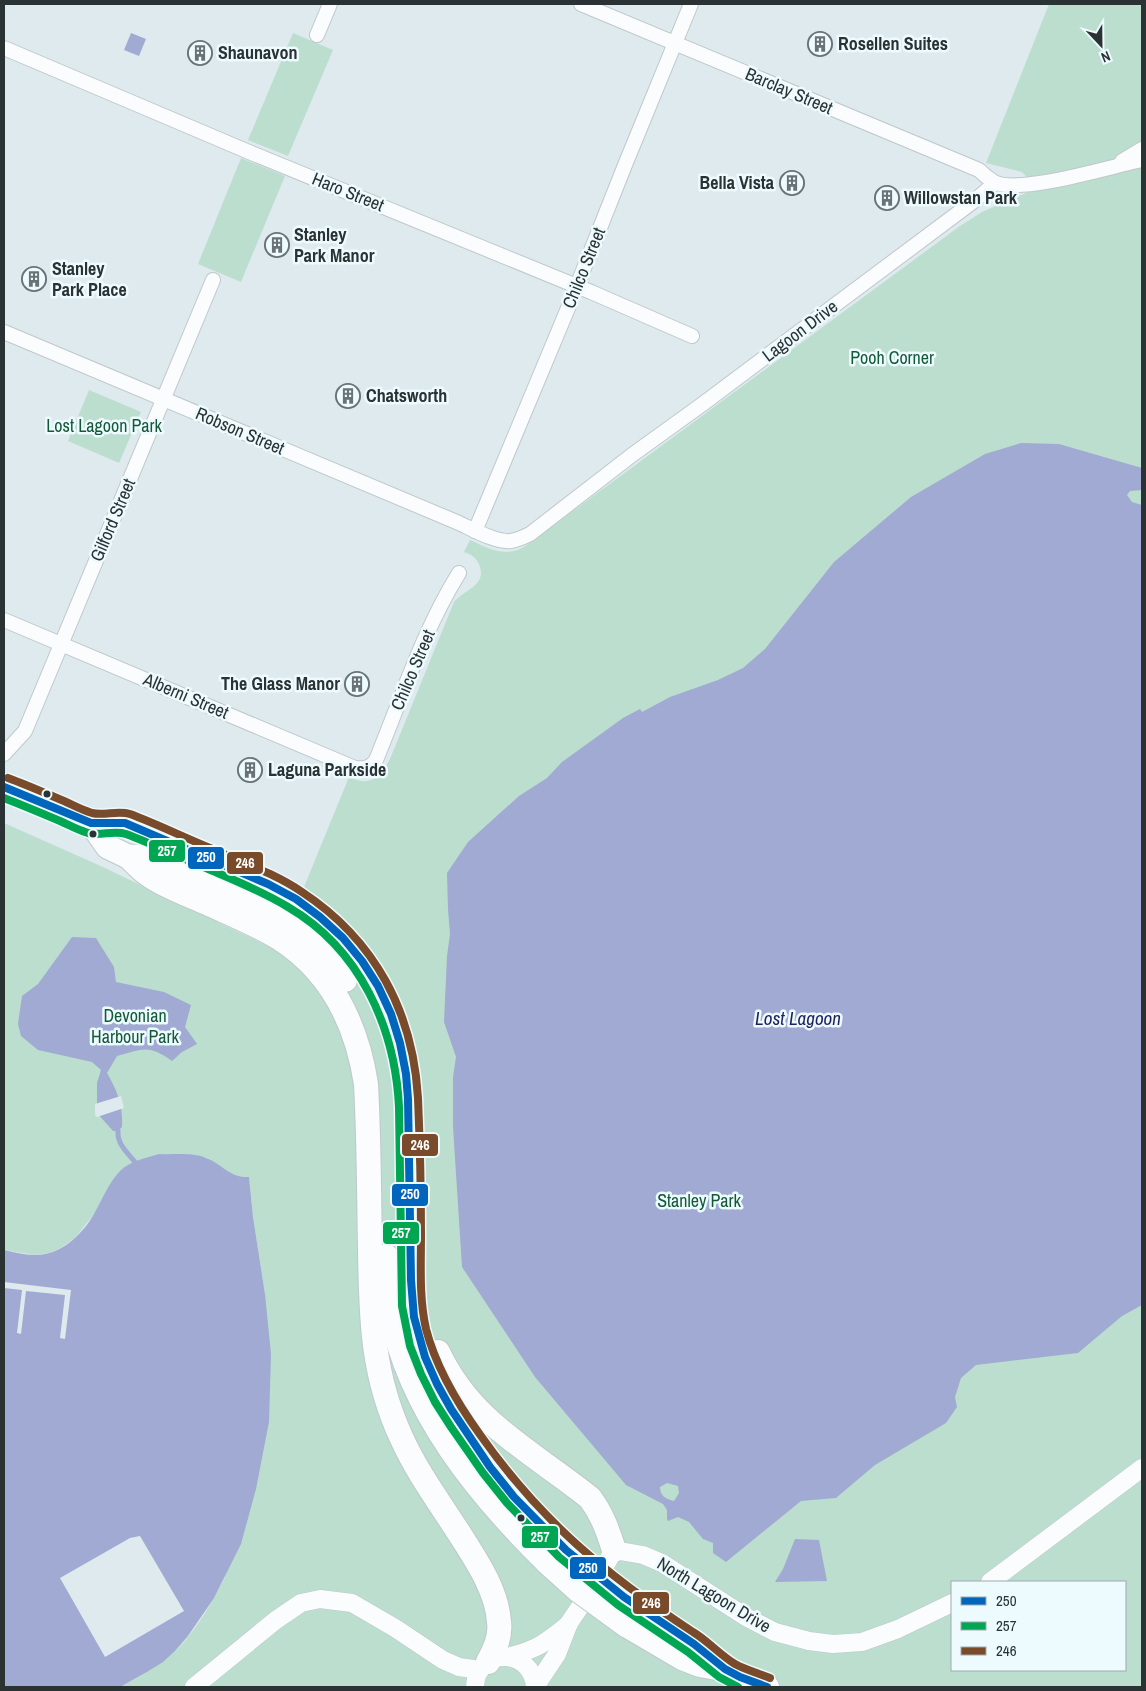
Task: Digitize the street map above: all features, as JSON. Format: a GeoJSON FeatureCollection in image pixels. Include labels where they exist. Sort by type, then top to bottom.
{"type":"FeatureCollection","features":[{"type":"Feature","properties":{"kind":"highway"},"geometry":{"type":"LineString","coordinates":[[4,787],[91,823],[125,823],[273,886],[314,911],[334,928],[367,968],[391,1014],[400,1045],[407,1081],[412,1298],[416,1328],[439,1388],[461,1425],[490,1468],[524,1508],[554,1555]]}},
{"type":"Feature","properties":{"kind":"highway"},"geometry":{"type":"LineString","coordinates":[[91,823],[108,847],[129,857],[149,875],[274,935],[299,952],[320,961],[350,988],[374,1042],[380,1068],[387,1291],[392,1322],[401,1354],[408,1373],[423,1402],[462,1464],[502,1516],[554,1555],[601,1580],[632,1616],[691,1642],[727,1670],[767,1687]]}},
{"type":"Feature","properties":{"kind":"highway"},"geometry":{"type":"LineString","coordinates":[[129,857],[149,856],[245,900],[284,920],[301,932],[320,961],[331,988],[345,1012],[356,1040],[363,1067],[367,1101],[371,1318],[377,1364],[389,1406],[405,1445],[471,1552],[493,1596],[499,1622],[499,1633],[488,1669]]}},
{"type":"Feature","properties":{"kind":"highway"},"geometry":{"type":"LineString","coordinates":[[411,1267],[430,1333],[443,1363],[453,1380],[472,1403],[508,1438],[590,1498],[607,1526],[614,1550]]}},
{"type":"Feature","properties":{"kind":"street"},"geometry":{"type":"LineString","coordinates":[[317,35],[330,4]]}},
{"type":"Feature","properties":{"kind":"street","name":"Barclay Street"},"geometry":{"type":"LineString","coordinates":[[581,4],[979,170],[994,182]]}},
{"type":"Feature","properties":{"kind":"street","name":"Chilco Street"},"geometry":{"type":"LineString","coordinates":[[475,531],[577,287],[691,4]]}},
{"type":"Feature","properties":{"kind":"street","name":"Haro Street"},"geometry":{"type":"LineString","coordinates":[[4,48],[692,336]]}},
{"type":"Feature","properties":{"kind":"street"},"geometry":{"type":"LineString","coordinates":[[1115,166],[1142,148]]}},
{"type":"Feature","properties":{"kind":"street"},"geometry":{"type":"LineString","coordinates":[[994,182],[1013,186],[1044,183],[1142,160]]}},
{"type":"Feature","properties":{"kind":"street","name":"Lagoon Drive"},"geometry":{"type":"LineString","coordinates":[[475,531],[506,542],[530,534],[632,455],[974,201],[994,182]]}},
{"type":"Feature","properties":{"kind":"street","name":"Gilford Street"},"geometry":{"type":"LineString","coordinates":[[4,754],[25,731],[213,280]]}},
{"type":"Feature","properties":{"kind":"street","name":"Robson Street"},"geometry":{"type":"LineString","coordinates":[[4,332],[459,522],[475,531]]}},
{"type":"Feature","properties":{"kind":"street","name":"Chilco Street"},"geometry":{"type":"LineString","coordinates":[[369,767],[376,760],[421,649],[448,591],[459,573]]}},
{"type":"Feature","properties":{"kind":"street","name":"Alberni Street"},"geometry":{"type":"LineString","coordinates":[[4,620],[355,768],[369,767]]}},
{"type":"Feature","properties":{"kind":"street"},"geometry":{"type":"LineString","coordinates":[[991,1581],[1142,1468]]}},
{"type":"Feature","properties":{"kind":"street"},"geometry":{"type":"LineString","coordinates":[[535,1687],[558,1654],[569,1623],[590,1592],[614,1550]]}},
{"type":"Feature","properties":{"kind":"street","name":"North Lagoon Drive"},"geometry":{"type":"LineString","coordinates":[[614,1550],[644,1555],[662,1563],[746,1617],[775,1632],[808,1641],[833,1644],[862,1642],[898,1629],[951,1603]]}},
{"type":"Feature","properties":{"kind":"street"},"geometry":{"type":"LineString","coordinates":[[194,1687],[276,1620],[302,1603],[320,1599],[352,1603],[395,1628],[443,1660],[459,1667],[488,1669],[540,1646],[569,1623]]}},
{"type":"Feature","properties":{"kind":"street"},"geometry":{"type":"LineString","coordinates":[[488,1669],[513,1658],[525,1664],[532,1673],[535,1687]]}},
{"type":"Feature","properties":{"kind":"green space","name":"Stanley Park"},"geometry":{"type":"Polygon","coordinates":[[[1049,4],[1142,4],[1142,1687],[120,1687],[158,1665],[182,1644],[206,1611],[225,1577],[265,1294],[249,1178],[234,1176],[207,1158],[194,1155],[94,1214],[75,1238],[59,1249],[35,1255],[4,1250],[4,823],[103,867],[268,946],[286,956],[314,981],[341,915],[304,887],[349,777],[369,781],[378,776],[386,766],[454,602],[480,579],[481,573],[478,562],[464,552],[470,540],[490,549],[503,552],[510,552],[524,547],[960,226],[982,212],[1037,188],[1022,172],[986,163],[1049,4]]]}},
{"type":"Feature","properties":{"kind":"green space"},"geometry":{"type":"Polygon","coordinates":[[[293,33],[333,50],[288,156],[248,140],[293,33]]]}},
{"type":"Feature","properties":{"kind":"green space"},"geometry":{"type":"Polygon","coordinates":[[[241,158],[285,176],[241,282],[198,264],[241,158]]]}},
{"type":"Feature","properties":{"kind":"green space","name":"Lost Lagoon Park"},"geometry":{"type":"Polygon","coordinates":[[[89,390],[141,412],[119,463],[68,441],[89,390]]]}},
{"type":"Feature","properties":{"kind":"water"},"geometry":{"type":"Polygon","coordinates":[[[131,33],[146,39],[139,56],[124,50],[131,33]]]}},
{"type":"Feature","properties":{"kind":"water","name":"Lost Lagoon"},"geometry":{"type":"Polygon","coordinates":[[[1021,443],[1059,444],[1142,468],[1142,490],[1130,491],[1127,495],[1132,502],[1142,505],[1142,1305],[1122,1316],[1078,1353],[976,1365],[961,1378],[955,1397],[957,1407],[946,1423],[875,1465],[836,1498],[801,1501],[726,1562],[713,1553],[713,1543],[703,1539],[689,1522],[678,1517],[668,1521],[667,1510],[663,1504],[626,1485],[535,1377],[462,1267],[453,1127],[453,1077],[456,1057],[444,1022],[450,934],[447,873],[468,842],[519,796],[547,778],[562,762],[623,718],[640,709],[642,712],[670,697],[718,680],[743,668],[765,649],[834,562],[911,497],[985,454],[1021,443]],[[667,1483],[660,1487],[661,1493],[666,1498],[674,1501],[679,1493],[678,1486],[667,1483]]]}},
{"type":"Feature","properties":{"kind":"water"},"geometry":{"type":"Polygon","coordinates":[[[72,937],[96,938],[114,967],[116,982],[164,992],[191,1005],[185,1027],[197,1044],[182,1052],[172,1061],[151,1050],[133,1051],[117,1056],[107,1073],[121,1106],[122,1127],[118,1131],[113,1131],[97,1113],[97,1083],[101,1070],[92,1062],[38,1050],[21,1036],[18,1024],[22,996],[38,984],[72,937]]]}},
{"type":"Feature","properties":{"kind":"water"},"geometry":{"type":"Polygon","coordinates":[[[159,1154],[201,1156],[231,1173],[242,1177],[249,1177],[271,1354],[269,1422],[256,1489],[241,1544],[214,1598],[188,1636],[163,1662],[147,1672],[120,1687],[4,1687],[4,1250],[34,1255],[53,1252],[61,1248],[77,1236],[89,1222],[109,1186],[120,1171],[133,1162],[159,1154]]]}},
{"type":"Feature","properties":{"kind":"water"},"geometry":{"type":"Polygon","coordinates":[[[795,1539],[819,1540],[827,1581],[775,1582],[783,1569],[795,1539]]]}},
{"type":"Feature","properties":{"kind":"pier"},"geometry":{"type":"Polygon","coordinates":[[[121,1096],[124,1108],[97,1117],[95,1115],[95,1104],[121,1096]]]}},
{"type":"Feature","properties":{"kind":"pier"},"geometry":{"type":"Polygon","coordinates":[[[4,1282],[71,1290],[65,1339],[60,1338],[65,1295],[26,1291],[21,1334],[17,1333],[22,1290],[4,1288],[4,1282]]]}},
{"type":"Feature","properties":{"kind":"pier"},"geometry":{"type":"Polygon","coordinates":[[[140,1536],[184,1611],[105,1657],[60,1578],[130,1538],[140,1536]]]}},
{"type":"Feature","properties":{"kind":"waterway"},"geometry":{"type":"LineString","coordinates":[[118,1131],[121,1144],[135,1162]]}},
{"type":"Feature","properties":{"kind":"transit line","name":"246"},"geometry":{"type":"LineString","coordinates":[[8,778],[92,813],[130,814],[257,868],[302,892],[328,911],[350,932],[386,981],[408,1036],[415,1066],[418,1098],[421,1200],[422,1306],[430,1343],[448,1385],[472,1424],[504,1466],[527,1494],[577,1545],[661,1611],[735,1664],[770,1678]]}},
{"type":"Feature","properties":{"kind":"transit line","name":"250"},"geometry":{"type":"LineString","coordinates":[[4,787],[91,823],[125,823],[268,884],[296,899],[343,938],[362,961],[378,986],[391,1014],[400,1043],[406,1074],[408,1099],[411,1280],[414,1317],[425,1357],[451,1409],[490,1467],[514,1497],[566,1550],[624,1597],[694,1644],[725,1669],[767,1687]]}},
{"type":"Feature","properties":{"kind":"transit line","name":"257"},"geometry":{"type":"LineString","coordinates":[[4,798],[88,833],[126,834],[268,896],[313,924],[335,945],[354,968],[369,993],[381,1020],[390,1048],[396,1077],[399,1107],[402,1306],[410,1346],[435,1402],[483,1473],[507,1503],[559,1557],[618,1605],[688,1652],[719,1677],[738,1687]]}},
{"type":"Feature","properties":{"kind":"place","name":"Rosellen Suites"},"geometry":{"type":"Point","coordinates":[820,44]}},
{"type":"Feature","properties":{"kind":"place","name":"Shaunavon"},"geometry":{"type":"Point","coordinates":[200,53]}},
{"type":"Feature","properties":{"kind":"place","name":"Bella Vista"},"geometry":{"type":"Point","coordinates":[792,183]}},
{"type":"Feature","properties":{"kind":"place","name":"Willowstan Park"},"geometry":{"type":"Point","coordinates":[887,198]}},
{"type":"Feature","properties":{"kind":"place","name":"Stanley Park Manor"},"geometry":{"type":"Point","coordinates":[277,245]}},
{"type":"Feature","properties":{"kind":"place","name":"Stanley Park Place"},"geometry":{"type":"Point","coordinates":[34,279]}},
{"type":"Feature","properties":{"kind":"place","name":"Chatsworth"},"geometry":{"type":"Point","coordinates":[348,396]}},
{"type":"Feature","properties":{"kind":"place","name":"The Glass Manor"},"geometry":{"type":"Point","coordinates":[357,684]}},
{"type":"Feature","properties":{"kind":"place","name":"Laguna Parkside"},"geometry":{"type":"Point","coordinates":[250,770]}},
{"type":"Feature","properties":{"kind":"park label","name":"Pooh Corner"},"geometry":{"type":"Point","coordinates":[892,358]}},
{"type":"Feature","properties":{"kind":"park label","name":"Devonian Harbour Park"},"geometry":{"type":"Point","coordinates":[135,1026]}}]}
